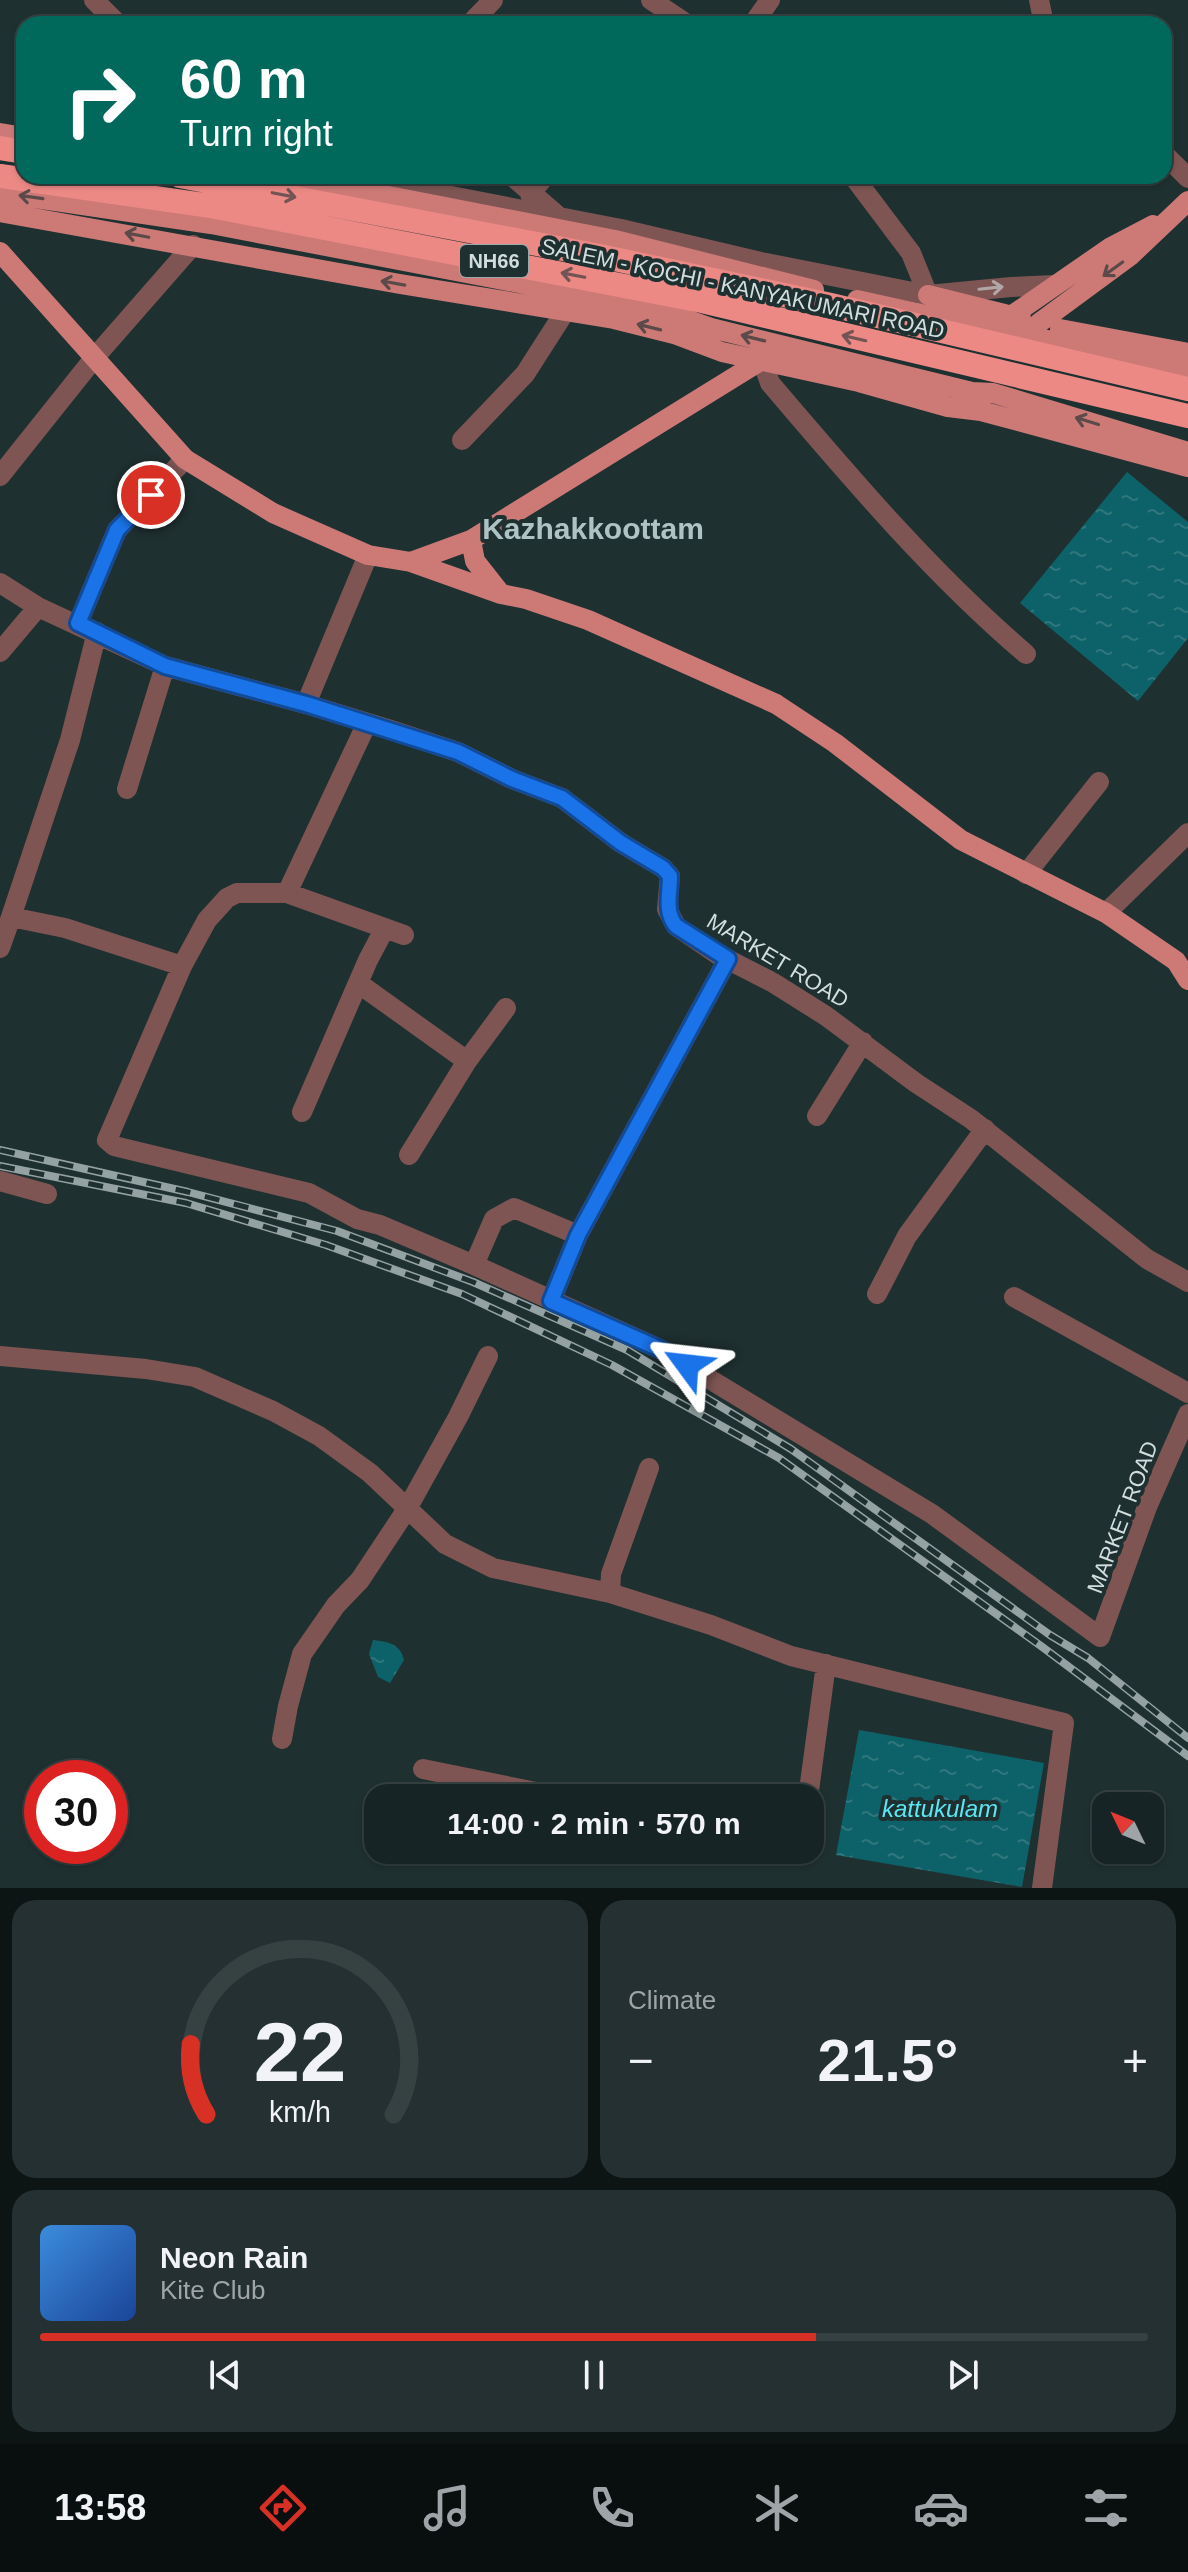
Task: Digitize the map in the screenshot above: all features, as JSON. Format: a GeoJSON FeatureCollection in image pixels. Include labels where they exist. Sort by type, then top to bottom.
{"type":"FeatureCollection","features":[{"type":"Feature","properties":{"kind":"highway","name":"SALEM - KOCHI - KANYAKUMARI ROAD"},"geometry":{"type":"LineString","coordinates":[[56,184],[211,206],[702,301],[1188,416]]}},
{"type":"Feature","properties":{"kind":"highway","name":"SALEM - KOCHI - KANYAKUMARI ROAD"},"geometry":{"type":"LineString","coordinates":[[222,184],[600,256],[831,305],[1188,389]]}},
{"type":"Feature","properties":{"kind":"main road"},"geometry":{"type":"LineString","coordinates":[[327,184],[615,240],[835,295],[925,304],[1007,324],[1188,353]]}},
{"type":"Feature","properties":{"kind":"main road"},"geometry":{"type":"LineString","coordinates":[[0,193],[211,224],[660,310],[899,384]]}},
{"type":"Feature","properties":{"kind":"main road"},"geometry":{"type":"LineString","coordinates":[[977,401],[1043,329],[1130,256],[1188,201]]}},
{"type":"Feature","properties":{"kind":"main road"},"geometry":{"type":"LineString","coordinates":[[0,212],[400,284],[566,310],[674,334],[722,352],[899,384],[1188,452]]}},
{"type":"Feature","properties":{"kind":"main road"},"geometry":{"type":"LineString","coordinates":[[977,401],[984,368],[1007,324],[1054,285],[1111,247],[1170,216]]}},
{"type":"Feature","properties":{"kind":"main road"},"geometry":{"type":"LineString","coordinates":[[0,252],[185,459],[273,513],[368,555],[411,562],[588,620],[776,704],[835,743],[961,840],[1106,913],[1176,961],[1188,980]]}},
{"type":"Feature","properties":{"kind":"main road"},"geometry":{"type":"LineString","coordinates":[[1043,329],[1076,345],[1188,372]]}},
{"type":"Feature","properties":{"kind":"main road"},"geometry":{"type":"LineString","coordinates":[[1043,329],[1076,345]]}},
{"type":"Feature","properties":{"kind":"main road"},"geometry":{"type":"LineString","coordinates":[[411,562],[471,540],[762,360]]}},
{"type":"Feature","properties":{"kind":"main road"},"geometry":{"type":"LineString","coordinates":[[977,401],[1188,467]]}},
{"type":"Feature","properties":{"kind":"main road"},"geometry":{"type":"LineString","coordinates":[[471,540],[475,561],[501,594]]}},
{"type":"Feature","properties":{"kind":"street"},"geometry":{"type":"LineString","coordinates":[[94,0],[110,16]]}},
{"type":"Feature","properties":{"kind":"street"},"geometry":{"type":"LineString","coordinates":[[478,16],[493,0]]}},
{"type":"Feature","properties":{"kind":"street"},"geometry":{"type":"LineString","coordinates":[[651,0],[675,16]]}},
{"type":"Feature","properties":{"kind":"street"},"geometry":{"type":"LineString","coordinates":[[0,157],[16,144]]}},
{"type":"Feature","properties":{"kind":"street"},"geometry":{"type":"LineString","coordinates":[[1172,162],[1188,178]]}},
{"type":"Feature","properties":{"kind":"street"},"geometry":{"type":"LineString","coordinates":[[389,184],[621,229],[925,304],[1054,285]]}},
{"type":"Feature","properties":{"kind":"street"},"geometry":{"type":"LineString","coordinates":[[520,184],[562,218]]}},
{"type":"Feature","properties":{"kind":"street"},"geometry":{"type":"LineString","coordinates":[[530,194],[538,184]]}},
{"type":"Feature","properties":{"kind":"street"},"geometry":{"type":"LineString","coordinates":[[859,184],[911,253],[925,304],[899,384]]}},
{"type":"Feature","properties":{"kind":"street"},"geometry":{"type":"LineString","coordinates":[[0,476],[95,357],[193,245]]}},
{"type":"Feature","properties":{"kind":"street"},"geometry":{"type":"LineString","coordinates":[[462,440],[525,374],[566,310]]}},
{"type":"Feature","properties":{"kind":"street"},"geometry":{"type":"LineString","coordinates":[[762,360],[770,383],[879,509],[967,602],[1026,654]]}},
{"type":"Feature","properties":{"kind":"street"},"geometry":{"type":"LineString","coordinates":[[78,623],[117,530],[185,459]]}},
{"type":"Feature","properties":{"kind":"street"},"geometry":{"type":"LineString","coordinates":[[306,704],[368,555]]}},
{"type":"Feature","properties":{"kind":"street","name":"MARKET ROAD"},"geometry":{"type":"LineString","coordinates":[[0,583],[38,607],[165,666],[306,704],[458,752],[512,779],[562,798],[621,843],[663,868],[670,876],[667,909],[676,926],[772,982],[863,1042],[916,1083],[985,1129],[1135,1251],[1188,1282]]}},
{"type":"Feature","properties":{"kind":"street"},"geometry":{"type":"LineString","coordinates":[[0,652],[38,607]]}},
{"type":"Feature","properties":{"kind":"street"},"geometry":{"type":"LineString","coordinates":[[0,948],[70,740],[97,632]]}},
{"type":"Feature","properties":{"kind":"street"},"geometry":{"type":"LineString","coordinates":[[127,789],[165,666]]}},
{"type":"Feature","properties":{"kind":"street"},"geometry":{"type":"LineString","coordinates":[[287,893],[367,723]]}},
{"type":"Feature","properties":{"kind":"street"},"geometry":{"type":"LineString","coordinates":[[1026,874],[1099,782]]}},
{"type":"Feature","properties":{"kind":"street"},"geometry":{"type":"LineString","coordinates":[[1106,913],[1188,833]]}},
{"type":"Feature","properties":{"kind":"street"},"geometry":{"type":"LineString","coordinates":[[302,1112],[358,983],[395,932],[287,893],[237,893],[227,898],[207,920],[182,966],[107,1140],[114,1146],[309,1193],[348,1215],[380,1225],[551,1301],[578,1235],[728,959]]}},
{"type":"Feature","properties":{"kind":"street"},"geometry":{"type":"LineString","coordinates":[[11,917],[65,928],[182,966]]}},
{"type":"Feature","properties":{"kind":"street"},"geometry":{"type":"LineString","coordinates":[[358,983],[467,1061]]}},
{"type":"Feature","properties":{"kind":"street"},"geometry":{"type":"LineString","coordinates":[[409,1155],[467,1061],[506,1008]]}},
{"type":"Feature","properties":{"kind":"street"},"geometry":{"type":"LineString","coordinates":[[817,1116],[863,1042]]}},
{"type":"Feature","properties":{"kind":"street"},"geometry":{"type":"LineString","coordinates":[[877,1294],[907,1236],[985,1129]]}},
{"type":"Feature","properties":{"kind":"street"},"geometry":{"type":"LineString","coordinates":[[0,1181],[47,1194]]}},
{"type":"Feature","properties":{"kind":"street"},"geometry":{"type":"LineString","coordinates":[[474,1265],[494,1219],[514,1208],[578,1235]]}},
{"type":"Feature","properties":{"kind":"street"},"geometry":{"type":"LineString","coordinates":[[1014,1297],[1188,1393]]}},
{"type":"Feature","properties":{"kind":"street","name":"MARKET ROAD"},"geometry":{"type":"LineString","coordinates":[[551,1301],[660,1349],[918,1505],[1100,1637],[1147,1507],[1188,1414]]}},
{"type":"Feature","properties":{"kind":"street"},"geometry":{"type":"LineString","coordinates":[[0,1356],[146,1369],[195,1377],[273,1411],[319,1436],[370,1473],[445,1544],[493,1568],[610,1593],[711,1625],[791,1656],[1064,1723],[1042,1888]]}},
{"type":"Feature","properties":{"kind":"street"},"geometry":{"type":"LineString","coordinates":[[282,1739],[302,1654],[336,1605],[360,1580],[407,1509],[488,1356]]}},
{"type":"Feature","properties":{"kind":"street"},"geometry":{"type":"LineString","coordinates":[[610,1593],[611,1574],[649,1468]]}},
{"type":"Feature","properties":{"kind":"street"},"geometry":{"type":"LineString","coordinates":[[810,1784],[826,1664]]}},
{"type":"Feature","properties":{"kind":"street"},"geometry":{"type":"LineString","coordinates":[[423,1769],[496,1784]]}},
{"type":"Feature","properties":{"kind":"water"},"geometry":{"type":"Polygon","coordinates":[[[1127,472],[1188,522],[1188,638],[1138,701],[1020,603],[1127,472]]]}},
{"type":"Feature","properties":{"kind":"water"},"geometry":{"type":"Polygon","coordinates":[[[373,1640],[393,1644],[402,1654],[404,1660],[390,1683],[378,1677],[369,1654],[373,1640]]]}},
{"type":"Feature","properties":{"kind":"water","name":"kattukulam"},"geometry":{"type":"Polygon","coordinates":[[[859,1730],[1044,1763],[1022,1887],[836,1855],[859,1730]]]}},
{"type":"Feature","properties":{"kind":"railway"},"geometry":{"type":"LineString","coordinates":[[0,1150],[188,1192],[337,1231],[473,1282],[627,1350],[791,1449],[1050,1635],[1088,1658],[1188,1738]]}},
{"type":"Feature","properties":{"kind":"railway"},"geometry":{"type":"LineString","coordinates":[[0,1166],[186,1203],[326,1245],[462,1294],[612,1365],[779,1458],[1188,1756]]}},
{"type":"Feature","properties":{"kind":"district","name":"Kazhakkoottam"},"geometry":{"type":"Point","coordinates":[593,529]}},
{"type":"Feature","properties":{"kind":"route"},"geometry":{"type":"LineString","coordinates":[[151,495],[117,530],[78,623],[165,666],[306,704],[458,752],[512,779],[562,798],[621,843],[663,868],[670,876],[667,909],[670,918],[676,926],[728,959],[578,1235],[551,1301],[660,1349],[687,1365]]}}]}
